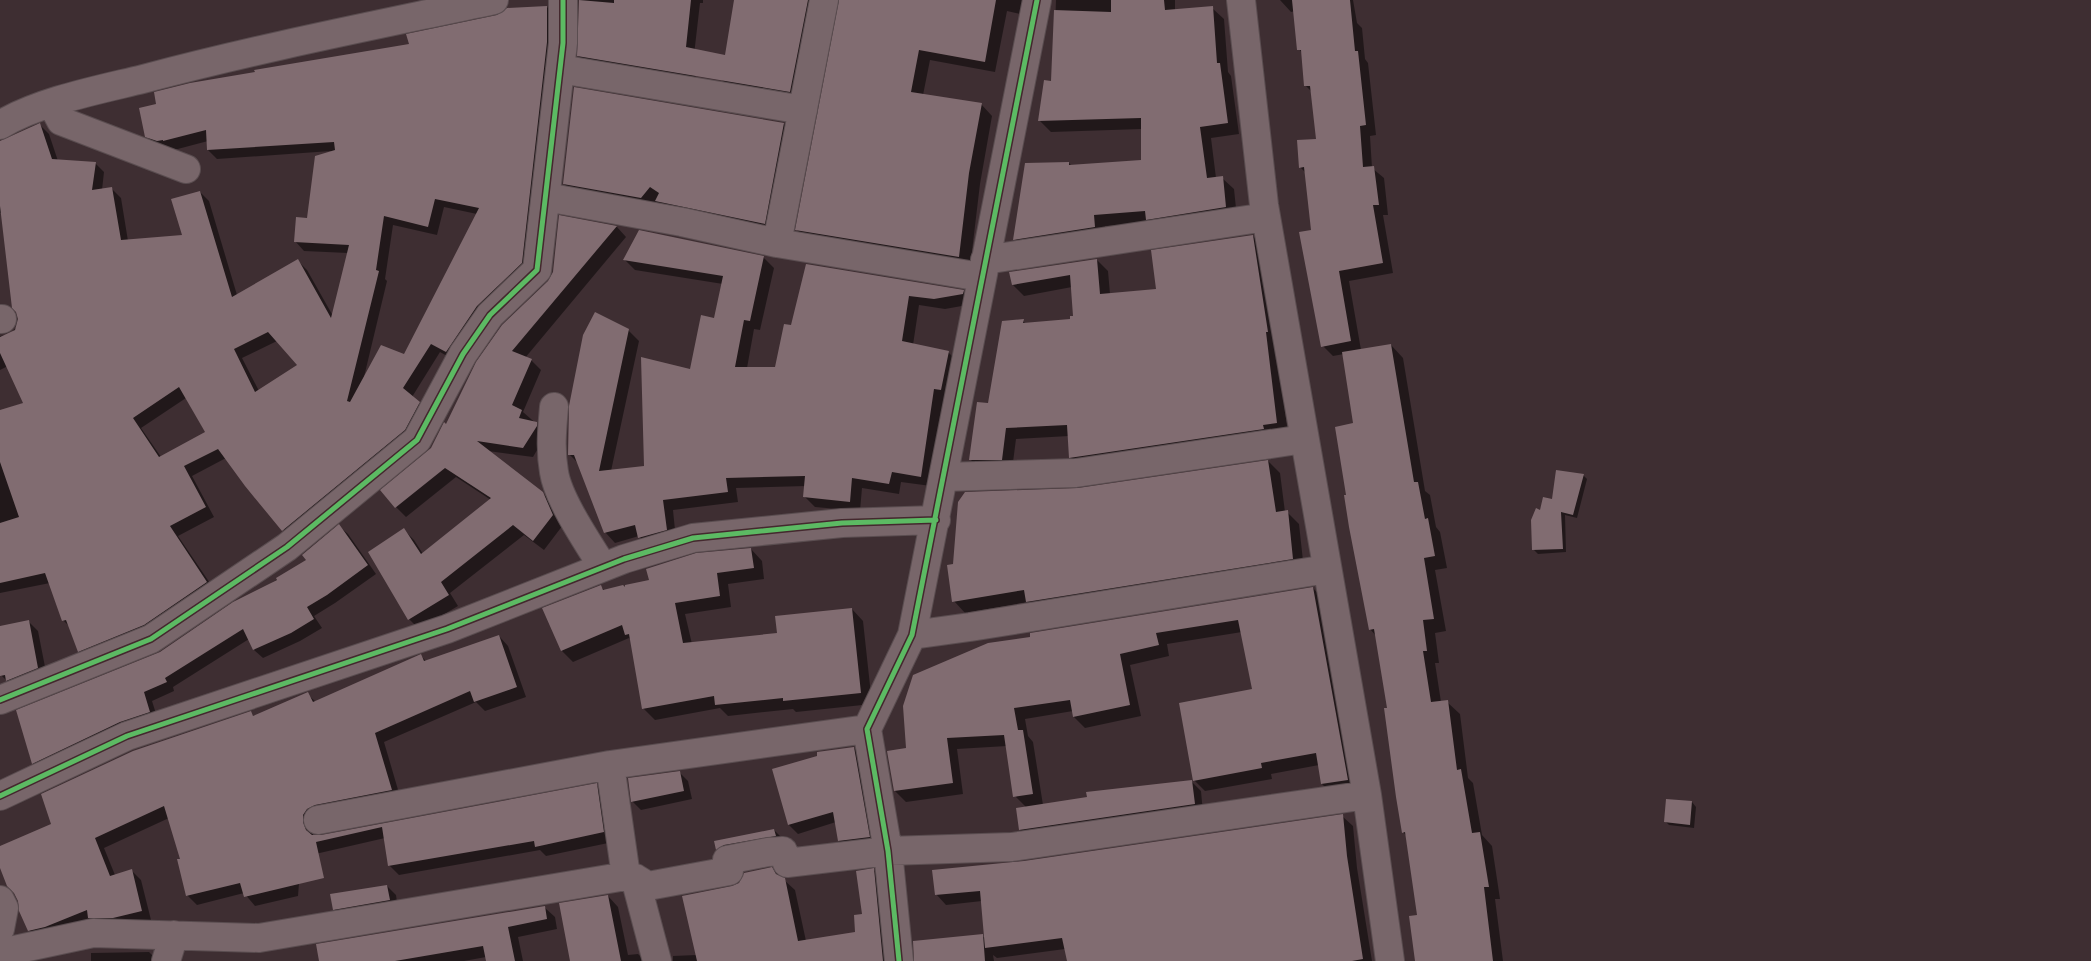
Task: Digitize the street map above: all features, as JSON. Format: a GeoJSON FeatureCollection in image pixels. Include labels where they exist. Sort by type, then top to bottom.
{"type":"FeatureCollection","features":[{"type":"Feature","properties":{"kind":"street"},"geometry":{"type":"LineString","coordinates":[[0,125],[10,119],[52,104],[209,62],[494,0]]}},
{"type":"Feature","properties":{"kind":"street"},"geometry":{"type":"LineString","coordinates":[[0,700],[151,639],[287,547],[417,440],[463,354],[490,315],[537,270],[563,43],[563,0]]}},
{"type":"Feature","properties":{"kind":"street"},"geometry":{"type":"LineString","coordinates":[[777,243],[824,0]]}},
{"type":"Feature","properties":{"kind":"street"},"geometry":{"type":"LineString","coordinates":[[899,961],[888,851],[867,729],[912,634],[1037,0]]}},
{"type":"Feature","properties":{"kind":"street"},"geometry":{"type":"LineString","coordinates":[[1241,0],[1266,217],[1367,794],[1390,961]]}},
{"type":"Feature","properties":{"kind":"street"},"geometry":{"type":"LineString","coordinates":[[560,69],[803,110]]}},
{"type":"Feature","properties":{"kind":"street"},"geometry":{"type":"LineString","coordinates":[[52,104],[61,121],[186,169]]}},
{"type":"Feature","properties":{"kind":"street"},"geometry":{"type":"LineString","coordinates":[[546,197],[682,222],[777,243],[983,269],[1266,217]]}},
{"type":"Feature","properties":{"kind":"street"},"geometry":{"type":"LineString","coordinates":[[554,407],[551,440],[554,474],[567,506],[603,567]]}},
{"type":"Feature","properties":{"kind":"street"},"geometry":{"type":"LineString","coordinates":[[944,477],[1076,473],[1304,439]]}},
{"type":"Feature","properties":{"kind":"street"},"geometry":{"type":"LineString","coordinates":[[0,796],[127,736],[447,629],[624,559],[694,538],[842,523],[936,520]]}},
{"type":"Feature","properties":{"kind":"street"},"geometry":{"type":"LineString","coordinates":[[912,634],[980,626],[1327,569]]}},
{"type":"Feature","properties":{"kind":"street"},"geometry":{"type":"LineString","coordinates":[[318,820],[610,765],[867,729]]}},
{"type":"Feature","properties":{"kind":"street"},"geometry":{"type":"LineString","coordinates":[[610,765],[631,877],[657,961]]}},
{"type":"Feature","properties":{"kind":"street"},"geometry":{"type":"LineString","coordinates":[[0,953],[93,933],[259,938],[631,877],[648,886],[730,871],[727,860],[768,852],[783,851],[787,863],[888,851],[1012,847],[1367,794]]}},
{"type":"Feature","properties":{"kind":"street"},"geometry":{"type":"LineString","coordinates":[[0,900],[4,908],[0,929]]}},
{"type":"Feature","properties":{"kind":"street"},"geometry":{"type":"LineString","coordinates":[[166,961],[174,935]]}},
{"type":"Feature","properties":{"kind":"building"},"geometry":{"type":"Polygon","coordinates":[[[579,0],[614,3],[614,0],[691,0],[686,47],[725,55],[734,0],[808,0],[790,92],[577,56],[579,0]]]}},
{"type":"Feature","properties":{"kind":"building"},"geometry":{"type":"Polygon","coordinates":[[[839,0],[996,0],[985,62],[919,50],[911,92],[982,103],[969,173],[959,257],[795,230],[839,0]]]}},
{"type":"Feature","properties":{"kind":"building"},"geometry":{"type":"Polygon","coordinates":[[[1111,0],[1164,0],[1165,10],[1213,6],[1217,63],[1220,63],[1228,123],[1200,127],[1207,178],[1223,176],[1226,207],[1146,220],[1145,211],[1094,215],[1095,227],[1013,240],[1025,163],[1069,162],[1069,165],[1141,160],[1141,118],[1038,121],[1044,80],[1051,81],[1054,10],[1111,12],[1111,0]]]}},
{"type":"Feature","properties":{"kind":"building"},"geometry":{"type":"Polygon","coordinates":[[[1292,0],[1350,0],[1355,51],[1358,51],[1366,125],[1360,126],[1363,167],[1374,166],[1379,205],[1373,205],[1383,263],[1339,271],[1351,341],[1321,347],[1299,232],[1311,230],[1304,167],[1299,168],[1297,140],[1316,139],[1310,86],[1304,86],[1301,50],[1297,50],[1292,0]]]}},
{"type":"Feature","properties":{"kind":"building"},"geometry":{"type":"Polygon","coordinates":[[[547,6],[547,42],[522,263],[477,306],[446,352],[431,344],[403,388],[420,402],[405,430],[282,531],[218,449],[184,466],[206,507],[170,526],[207,582],[144,625],[78,652],[66,620],[62,621],[45,573],[0,583],[0,523],[19,517],[0,462],[0,410],[23,403],[0,353],[0,337],[15,330],[18,319],[16,312],[12,308],[0,206],[0,141],[40,123],[52,159],[96,162],[92,190],[112,187],[121,240],[182,235],[171,199],[200,191],[232,297],[298,259],[331,318],[349,245],[294,242],[296,217],[307,218],[315,156],[335,150],[334,142],[207,150],[206,130],[163,141],[145,137],[139,108],[156,104],[154,92],[190,83],[255,72],[254,70],[409,44],[406,34],[497,15],[507,8],[547,6]],[[435,199],[428,227],[384,216],[376,270],[379,271],[347,401],[350,402],[381,345],[404,354],[479,208],[435,199]],[[268,332],[234,349],[255,392],[297,365],[268,332]],[[179,387],[133,418],[159,457],[205,432],[179,387]]]}},
{"type":"Feature","properties":{"kind":"building"},"geometry":{"type":"Polygon","coordinates":[[[574,87],[784,123],[765,224],[655,201],[659,193],[650,187],[641,198],[563,184],[574,87]]]}},
{"type":"Feature","properties":{"kind":"building"},"geometry":{"type":"Polygon","coordinates":[[[559,215],[617,226],[512,351],[532,359],[512,405],[522,410],[519,418],[537,422],[537,426],[523,448],[477,441],[543,492],[553,515],[533,541],[513,525],[441,582],[449,595],[408,620],[368,552],[404,528],[421,554],[491,498],[445,468],[395,508],[380,490],[431,448],[444,422],[446,424],[476,362],[502,325],[548,281],[553,272],[559,215]]]}},
{"type":"Feature","properties":{"kind":"building"},"geometry":{"type":"Polygon","coordinates":[[[639,230],[764,256],[750,321],[744,320],[735,367],[775,367],[784,324],[791,325],[806,264],[964,290],[963,294],[934,299],[909,296],[902,341],[949,351],[941,390],[934,389],[921,477],[892,472],[889,484],[852,478],[850,502],[803,497],[805,476],[726,478],[728,492],[663,500],[667,530],[638,538],[635,525],[604,533],[574,455],[568,455],[569,406],[583,335],[595,312],[629,329],[599,471],[644,466],[641,357],[690,369],[701,315],[714,318],[723,276],[623,260],[639,230]]]}},
{"type":"Feature","properties":{"kind":"building"},"geometry":{"type":"Polygon","coordinates":[[[1253,235],[1268,332],[1266,332],[1277,423],[1263,425],[1264,429],[1069,458],[1067,425],[1006,428],[1002,460],[969,460],[977,402],[988,403],[1002,321],[1024,319],[1023,323],[1070,319],[1070,316],[1073,316],[1070,275],[1012,285],[1009,272],[1097,259],[1100,294],[1156,289],[1151,250],[1253,235]]]}},
{"type":"Feature","properties":{"kind":"building"},"geometry":{"type":"Polygon","coordinates":[[[1391,344],[1414,482],[1418,482],[1425,519],[1428,518],[1435,556],[1424,558],[1434,619],[1423,620],[1427,651],[1423,651],[1431,702],[1448,700],[1457,770],[1461,769],[1472,833],[1480,832],[1489,887],[1484,887],[1493,961],[1415,961],[1409,916],[1417,915],[1405,832],[1402,833],[1396,797],[1384,708],[1387,708],[1374,629],[1369,630],[1349,527],[1335,427],[1353,423],[1342,352],[1391,344]]]}},
{"type":"Feature","properties":{"kind":"building"},"geometry":{"type":"Polygon","coordinates":[[[1268,460],[1276,512],[1288,510],[1293,559],[1026,602],[1024,590],[952,602],[947,565],[953,564],[958,502],[965,492],[1078,488],[1268,460]]]}},
{"type":"Feature","properties":{"kind":"building"},"geometry":{"type":"Polygon","coordinates":[[[1556,470],[1584,474],[1573,515],[1561,512],[1563,549],[1532,550],[1531,520],[1536,508],[1540,510],[1543,497],[1552,499],[1556,470]]]}},
{"type":"Feature","properties":{"kind":"building"},"geometry":{"type":"Polygon","coordinates":[[[339,524],[368,565],[307,607],[314,619],[291,633],[253,650],[243,629],[165,678],[167,682],[144,692],[150,712],[120,722],[32,764],[16,710],[160,652],[233,602],[277,580],[276,578],[306,560],[302,555],[339,524]]]}},
{"type":"Feature","properties":{"kind":"building"},"geometry":{"type":"Polygon","coordinates":[[[751,548],[754,568],[717,573],[720,596],[675,603],[683,643],[777,633],[775,616],[852,608],[861,693],[783,701],[783,698],[715,705],[714,696],[642,709],[629,634],[625,635],[622,625],[561,651],[542,608],[601,585],[603,590],[623,585],[625,587],[625,585],[649,580],[646,569],[696,553],[751,548]]]}},
{"type":"Feature","properties":{"kind":"building"},"geometry":{"type":"Polygon","coordinates":[[[1313,587],[1348,780],[1321,784],[1316,753],[1261,763],[1262,768],[1193,781],[1179,703],[1252,689],[1238,620],[1156,633],[1159,645],[1120,654],[1130,705],[1073,717],[1070,700],[1014,708],[1018,730],[1023,730],[1033,794],[1013,797],[1004,735],[947,738],[953,783],[894,791],[887,751],[906,748],[903,706],[913,675],[988,643],[1030,637],[1030,633],[1313,587]]]}},
{"type":"Feature","properties":{"kind":"building"},"geometry":{"type":"Polygon","coordinates":[[[29,620],[38,668],[6,681],[5,675],[0,676],[0,626],[29,620]]]}},
{"type":"Feature","properties":{"kind":"building"},"geometry":{"type":"Polygon","coordinates":[[[499,635],[517,687],[474,702],[470,691],[375,733],[392,790],[315,805],[307,809],[303,815],[306,830],[312,835],[321,835],[597,783],[604,832],[535,847],[534,841],[388,866],[382,827],[316,842],[324,878],[244,897],[240,883],[186,896],[177,859],[180,859],[164,806],[95,838],[110,876],[132,869],[142,911],[113,918],[88,918],[87,910],[45,927],[28,931],[19,911],[18,901],[14,893],[7,886],[0,868],[0,846],[51,824],[41,794],[133,751],[251,711],[253,716],[308,692],[313,702],[421,654],[424,661],[499,635]]]}},
{"type":"Feature","properties":{"kind":"building"},"geometry":{"type":"Polygon","coordinates":[[[854,747],[870,837],[838,841],[833,812],[788,825],[772,769],[817,756],[817,752],[854,747]]]}},
{"type":"Feature","properties":{"kind":"building"},"geometry":{"type":"Polygon","coordinates":[[[680,771],[684,791],[631,802],[628,778],[680,771]]]}},
{"type":"Feature","properties":{"kind":"building"},"geometry":{"type":"Polygon","coordinates":[[[1192,780],[1195,804],[1019,830],[1016,808],[1087,797],[1086,792],[1192,780]]]}},
{"type":"Feature","properties":{"kind":"building"},"geometry":{"type":"Polygon","coordinates":[[[1666,799],[1692,801],[1690,825],[1664,822],[1666,799]]]}},
{"type":"Feature","properties":{"kind":"building"},"geometry":{"type":"Polygon","coordinates":[[[1343,814],[1347,856],[1363,959],[1352,961],[1067,961],[1062,938],[985,948],[980,891],[935,895],[932,870],[1024,861],[1343,814]]]}},
{"type":"Feature","properties":{"kind":"building"},"geometry":{"type":"Polygon","coordinates":[[[774,829],[776,836],[724,845],[716,850],[714,841],[774,829]]]}},
{"type":"Feature","properties":{"kind":"building"},"geometry":{"type":"Polygon","coordinates":[[[772,867],[776,874],[785,878],[798,941],[855,932],[854,915],[862,914],[856,871],[874,868],[883,961],[697,961],[682,896],[732,886],[739,883],[744,873],[772,867]]]}},
{"type":"Feature","properties":{"kind":"building"},"geometry":{"type":"Polygon","coordinates":[[[387,885],[390,900],[333,910],[330,894],[387,885]]]}},
{"type":"Feature","properties":{"kind":"building"},"geometry":{"type":"Polygon","coordinates":[[[608,895],[621,961],[570,961],[559,903],[608,895]]]}},
{"type":"Feature","properties":{"kind":"building"},"geometry":{"type":"Polygon","coordinates":[[[545,906],[547,919],[508,927],[515,961],[486,961],[483,946],[395,961],[319,961],[316,944],[545,906]]]}},
{"type":"Feature","properties":{"kind":"building"},"geometry":{"type":"Polygon","coordinates":[[[983,934],[985,961],[914,961],[913,941],[983,934]]]}},
{"type":"Feature","properties":{"kind":"cycle path"},"geometry":{"type":"LineString","coordinates":[[0,700],[151,639],[287,547],[417,440],[463,354],[490,315],[537,270],[563,43],[563,0]]}},
{"type":"Feature","properties":{"kind":"cycle path"},"geometry":{"type":"LineString","coordinates":[[899,961],[888,851],[867,729],[912,635],[1037,0]]}},
{"type":"Feature","properties":{"kind":"cycle path"},"geometry":{"type":"LineString","coordinates":[[0,796],[127,736],[447,629],[624,559],[693,538],[842,523],[936,520]]}}]}
